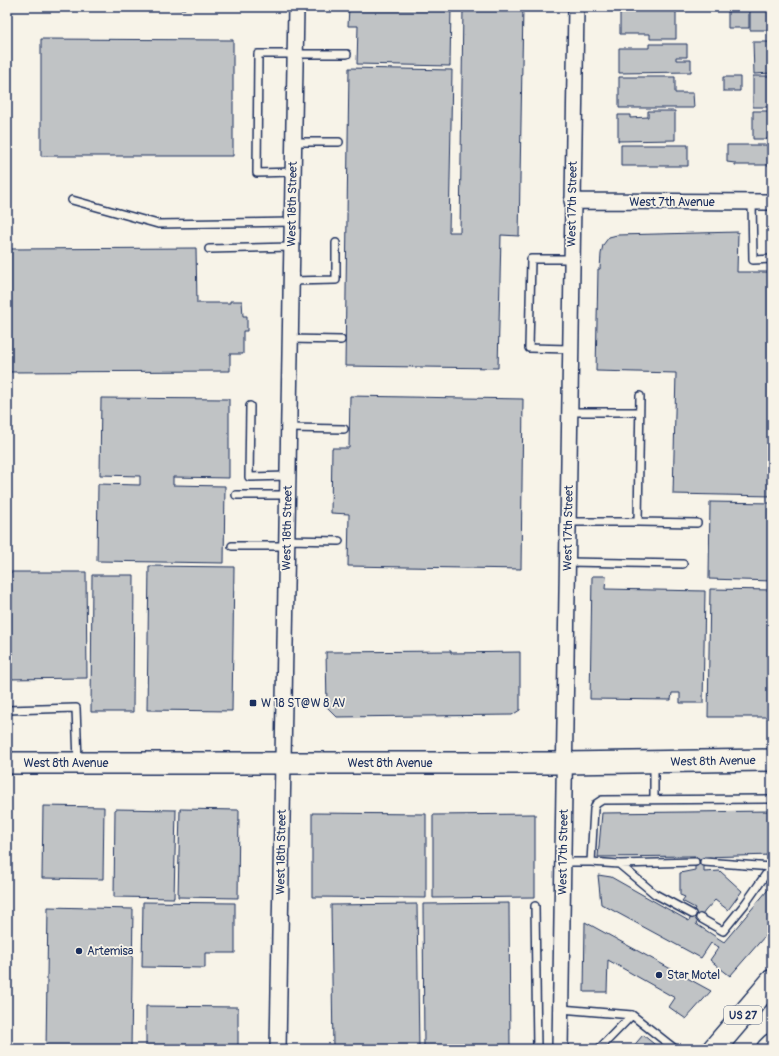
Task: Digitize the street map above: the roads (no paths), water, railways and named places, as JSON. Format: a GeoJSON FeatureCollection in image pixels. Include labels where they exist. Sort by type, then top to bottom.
{"type":"FeatureCollection","features":[{"type":"Feature","properties":{"kind":"highway","name":"US 27"},"geometry":{"type":"LineString","coordinates":[[714,1049],[772,981]]}},
{"type":"Feature","properties":{"kind":"highway"},"geometry":{"type":"LineString","coordinates":[[768,1049],[772,1045]]}},
{"type":"Feature","properties":{"kind":"street","name":"West 18th Street"},"geometry":{"type":"LineString","coordinates":[[278,1049],[296,7]]}},
{"type":"Feature","properties":{"kind":"street","name":"West 17th Street"},"geometry":{"type":"LineString","coordinates":[[560,1049],[576,7]]}},
{"type":"Feature","properties":{"kind":"street","name":"West 7th Avenue"},"geometry":{"type":"LineString","coordinates":[[572,201],[772,202]]}},
{"type":"Feature","properties":{"kind":"street","name":"West 8th Avenue"},"geometry":{"type":"LineString","coordinates":[[7,763],[564,763],[772,760]]}},
{"type":"Feature","properties":{"kind":"lane"},"geometry":{"type":"LineString","coordinates":[[293,172],[257,173],[258,54],[347,54]]}},
{"type":"Feature","properties":{"kind":"lane"},"geometry":{"type":"LineString","coordinates":[[294,142],[339,142]]}},
{"type":"Feature","properties":{"kind":"lane"},"geometry":{"type":"LineString","coordinates":[[72,200],[158,224],[292,222]]}},
{"type":"Feature","properties":{"kind":"lane"},"geometry":{"type":"LineString","coordinates":[[752,202],[753,260],[772,259]]}},
{"type":"Feature","properties":{"kind":"lane"},"geometry":{"type":"LineString","coordinates":[[291,281],[336,280],[336,243]]}},
{"type":"Feature","properties":{"kind":"lane"},"geometry":{"type":"LineString","coordinates":[[209,249],[292,247]]}},
{"type":"Feature","properties":{"kind":"lane"},"geometry":{"type":"LineString","coordinates":[[570,349],[529,348],[529,340],[531,259],[572,259]]}},
{"type":"Feature","properties":{"kind":"lane"},"geometry":{"type":"LineString","coordinates":[[290,339],[340,340]]}},
{"type":"Feature","properties":{"kind":"lane"},"geometry":{"type":"LineString","coordinates":[[638,522],[640,396]]}},
{"type":"Feature","properties":{"kind":"lane"},"geometry":{"type":"LineString","coordinates":[[250,406],[250,477],[288,476]]}},
{"type":"Feature","properties":{"kind":"lane"},"geometry":{"type":"LineString","coordinates":[[569,412],[639,412]]}},
{"type":"Feature","properties":{"kind":"lane"},"geometry":{"type":"LineString","coordinates":[[288,428],[344,429]]}},
{"type":"Feature","properties":{"kind":"lane"},"geometry":{"type":"LineString","coordinates":[[236,495],[287,494]]}},
{"type":"Feature","properties":{"kind":"lane"},"geometry":{"type":"LineString","coordinates":[[568,522],[697,523]]}},
{"type":"Feature","properties":{"kind":"lane"},"geometry":{"type":"LineString","coordinates":[[232,546],[339,540]]}},
{"type":"Feature","properties":{"kind":"lane"},"geometry":{"type":"LineString","coordinates":[[567,562],[683,564]]}},
{"type":"Feature","properties":{"kind":"lane"},"geometry":{"type":"LineString","coordinates":[[7,710],[76,708],[78,763]]}},
{"type":"Feature","properties":{"kind":"lane"},"geometry":{"type":"LineString","coordinates":[[654,762],[654,799]]}},
{"type":"Feature","properties":{"kind":"lane"},"geometry":{"type":"LineString","coordinates":[[591,862],[594,809],[596,804],[602,800],[772,799]]}},
{"type":"Feature","properties":{"kind":"lane"},"geometry":{"type":"LineString","coordinates":[[563,862],[619,864],[695,862]]}},
{"type":"Feature","properties":{"kind":"lane"},"geometry":{"type":"LineString","coordinates":[[704,862],[772,867]]}},
{"type":"Feature","properties":{"kind":"lane"},"geometry":{"type":"LineString","coordinates":[[619,864],[655,894],[692,914]]}},
{"type":"Feature","properties":{"kind":"lane"},"geometry":{"type":"LineString","coordinates":[[700,918],[722,931],[745,904],[772,867]]}},
{"type":"Feature","properties":{"kind":"lane"},"geometry":{"type":"LineString","coordinates":[[535,906],[537,1049]]}},
{"type":"Feature","properties":{"kind":"lane"},"geometry":{"type":"LineString","coordinates":[[561,1009],[632,1015],[672,1048]]}},
{"type":"Feature","properties":{"kind":"lane"},"geometry":{"type":"LineString","coordinates":[[599,1049],[632,1015]]}},
{"type":"Feature","properties":{"kind":"place","name":"W 18 ST@W 8 AV"},"geometry":{"type":"Point","coordinates":[253,703]}},
{"type":"Feature","properties":{"kind":"place","name":"Artemisa"},"geometry":{"type":"Point","coordinates":[79,951]}},
{"type":"Feature","properties":{"kind":"place","name":"Star Motel"},"geometry":{"type":"Point","coordinates":[659,975]}}]}
